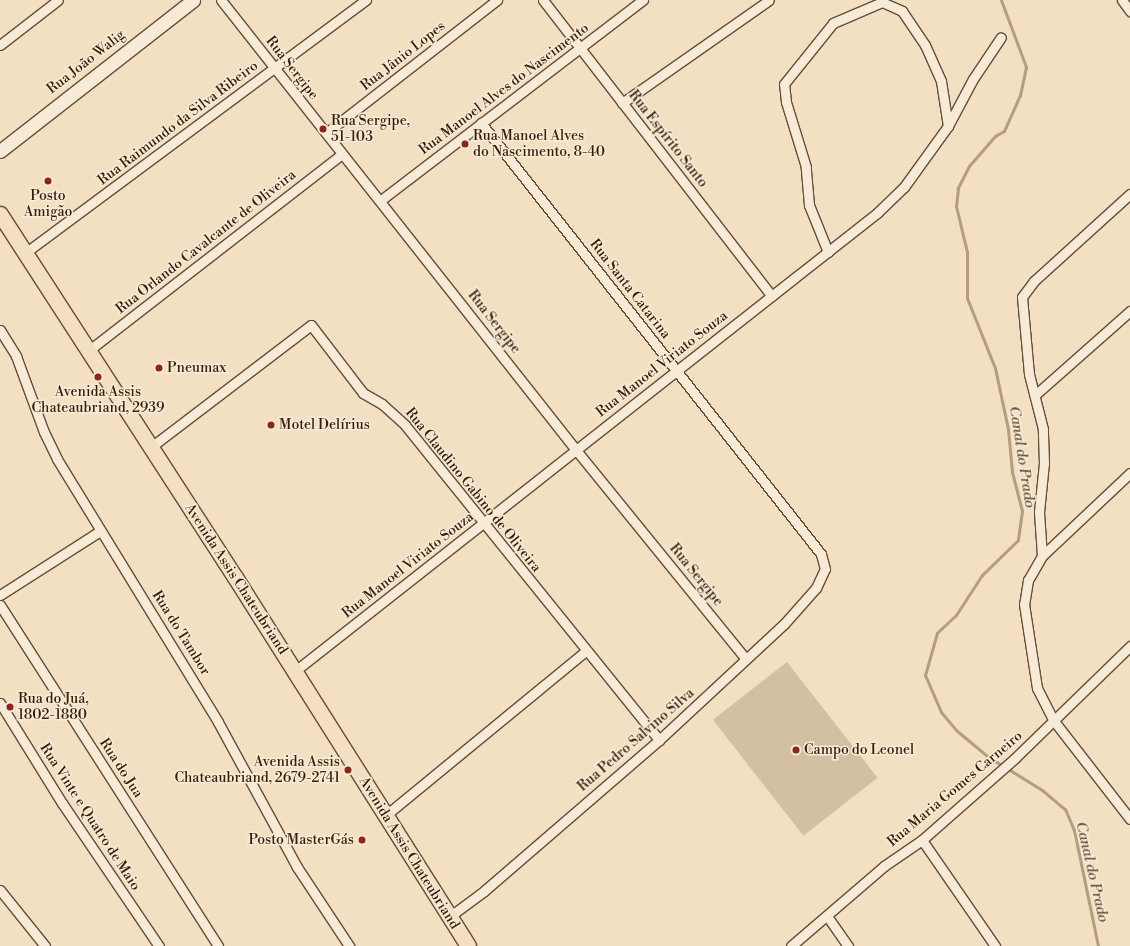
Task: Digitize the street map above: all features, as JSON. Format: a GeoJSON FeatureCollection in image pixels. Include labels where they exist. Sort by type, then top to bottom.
{"type":"FeatureCollection","features":[{"type":"Feature","properties":{"kind":"main road","name":"Avenida Assis Chateubriand"},"geometry":{"type":"LineString","coordinates":[[0,214],[295,672],[468,946]]}},
{"type":"Feature","properties":{"kind":"street"},"geometry":{"type":"LineString","coordinates":[[0,46],[58,0]]}},
{"type":"Feature","properties":{"kind":"street","name":"Rua João Walig"},"geometry":{"type":"LineString","coordinates":[[1,147],[193,0]]}},
{"type":"Feature","properties":{"kind":"street","name":"Rua Sergipe"},"geometry":{"type":"LineString","coordinates":[[221,0],[274,69],[381,200],[576,450],[746,659]]}},
{"type":"Feature","properties":{"kind":"street","name":"Rua Raimundo da Silva Ribeiro"},"geometry":{"type":"LineString","coordinates":[[25,253],[366,0]]}},
{"type":"Feature","properties":{"kind":"street","name":"Rua Jânio Lopes"},"geometry":{"type":"LineString","coordinates":[[326,134],[497,0]]}},
{"type":"Feature","properties":{"kind":"street","name":"Rua Espírito Santo"},"geometry":{"type":"LineString","coordinates":[[542,0],[772,296]]}},
{"type":"Feature","properties":{"kind":"street","name":"Rua Manoel Alves do Nascimento"},"geometry":{"type":"LineString","coordinates":[[381,200],[643,0]]}},
{"type":"Feature","properties":{"kind":"street"},"geometry":{"type":"LineString","coordinates":[[622,103],[769,0]]}},
{"type":"Feature","properties":{"kind":"street"},"geometry":{"type":"LineString","coordinates":[[1122,0],[1130,11]]}},
{"type":"Feature","properties":{"kind":"street"},"geometry":{"type":"LineString","coordinates":[[828,252],[809,205],[806,167],[786,102],[784,84],[833,23],[882,2],[902,10],[925,45],[941,81],[948,126]]}},
{"type":"Feature","properties":{"kind":"street","name":"Rua Manoel Viriato Souza"},"geometry":{"type":"LineString","coordinates":[[295,672],[877,213],[904,187],[948,126],[973,79],[1001,37]]}},
{"type":"Feature","properties":{"kind":"street","name":"Rua Santa Catarina"},"geometry":{"type":"LineString","coordinates":[[481,124],[821,554],[825,569]]}},
{"type":"Feature","properties":{"kind":"street","name":"Rua Orlando Cavalcante de Oliveira"},"geometry":{"type":"LineString","coordinates":[[88,352],[342,154]]}},
{"type":"Feature","properties":{"kind":"street"},"geometry":{"type":"LineString","coordinates":[[1042,556],[1039,512],[1044,442],[1035,394],[1029,374],[1022,297],[1034,281],[1130,194]]}},
{"type":"Feature","properties":{"kind":"street"},"geometry":{"type":"LineString","coordinates":[[1035,394],[1130,311]]}},
{"type":"Feature","properties":{"kind":"street","name":"Rua Claudino Gabino de Oliveira"},"geometry":{"type":"LineString","coordinates":[[151,447],[311,326],[363,393],[382,404],[405,425],[659,740]]}},
{"type":"Feature","properties":{"kind":"street","name":"Rua do Tambor"},"geometry":{"type":"LineString","coordinates":[[0,330],[16,356],[44,432],[100,531],[218,722],[297,867],[350,946]]}},
{"type":"Feature","properties":{"kind":"street"},"geometry":{"type":"LineString","coordinates":[[1130,473],[1042,556],[1028,580],[1024,604],[1032,670],[1037,688],[1054,722],[1130,819]]}},
{"type":"Feature","properties":{"kind":"street"},"geometry":{"type":"LineString","coordinates":[[0,595],[100,531]]}},
{"type":"Feature","properties":{"kind":"street","name":"Rua Pedro Salvino Silva"},"geometry":{"type":"LineString","coordinates":[[449,917],[484,891],[659,740],[784,624],[816,588],[825,569]]}},
{"type":"Feature","properties":{"kind":"street","name":"Rua do Jua"},"geometry":{"type":"LineString","coordinates":[[0,605],[218,946]]}},
{"type":"Feature","properties":{"kind":"street","name":"Rua Maria Gomes Carneiro"},"geometry":{"type":"LineString","coordinates":[[791,946],[884,866],[922,840],[1015,758],[1054,722],[1130,646]]}},
{"type":"Feature","properties":{"kind":"street"},"geometry":{"type":"LineString","coordinates":[[386,815],[586,651]]}},
{"type":"Feature","properties":{"kind":"street","name":"Rua Vinte e Quatro de Maio"},"geometry":{"type":"LineString","coordinates":[[0,703],[62,803],[159,946]]}},
{"type":"Feature","properties":{"kind":"street"},"geometry":{"type":"LineString","coordinates":[[922,840],[995,946]]}},
{"type":"Feature","properties":{"kind":"street"},"geometry":{"type":"LineString","coordinates":[[0,890],[44,946]]}},
{"type":"Feature","properties":{"kind":"street"},"geometry":{"type":"LineString","coordinates":[[827,916],[848,946]]}},
{"type":"Feature","properties":{"kind":"shaded area","name":"Campo do Leonel"},"geometry":{"type":"Polygon","coordinates":[[[787,662],[878,778],[803,836],[713,720],[787,662]]]}},
{"type":"Feature","properties":{"kind":"waterway","name":"Canal do Prado"},"geometry":{"type":"LineString","coordinates":[[1001,0],[1026,67],[1020,95],[1004,131],[995,136],[969,166],[958,188],[956,206],[967,252],[967,298],[995,368],[1008,429],[1012,472],[1022,511],[1018,540],[982,575],[956,615],[937,633],[925,675],[941,712],[956,730],[987,756],[1042,790],[1065,809],[1074,830],[1098,946]]}},
{"type":"Feature","properties":{"kind":"place","name":"Rua Sergipe, 51-103"},"geometry":{"type":"Point","coordinates":[323,129]}},
{"type":"Feature","properties":{"kind":"place","name":"Rua Manoel Alves do Nascimento, 8-40"},"geometry":{"type":"Point","coordinates":[465,144]}},
{"type":"Feature","properties":{"kind":"place","name":"Posto Amigão"},"geometry":{"type":"Point","coordinates":[48,181]}},
{"type":"Feature","properties":{"kind":"place","name":"Pneumax"},"geometry":{"type":"Point","coordinates":[159,368]}},
{"type":"Feature","properties":{"kind":"place","name":"Avenida Assis Chateaubriand, 2939"},"geometry":{"type":"Point","coordinates":[98,377]}},
{"type":"Feature","properties":{"kind":"place","name":"Motel Delírius"},"geometry":{"type":"Point","coordinates":[271,425]}},
{"type":"Feature","properties":{"kind":"place","name":"Rua do Juá, 1802-1880"},"geometry":{"type":"Point","coordinates":[10,707]}},
{"type":"Feature","properties":{"kind":"place","name":"Campo do Leonel"},"geometry":{"type":"Point","coordinates":[796,750]}},
{"type":"Feature","properties":{"kind":"place","name":"Avenida Assis Chateaubriand, 2679-2741"},"geometry":{"type":"Point","coordinates":[348,770]}},
{"type":"Feature","properties":{"kind":"place","name":"Posto MasterGás"},"geometry":{"type":"Point","coordinates":[362,840]}}]}
